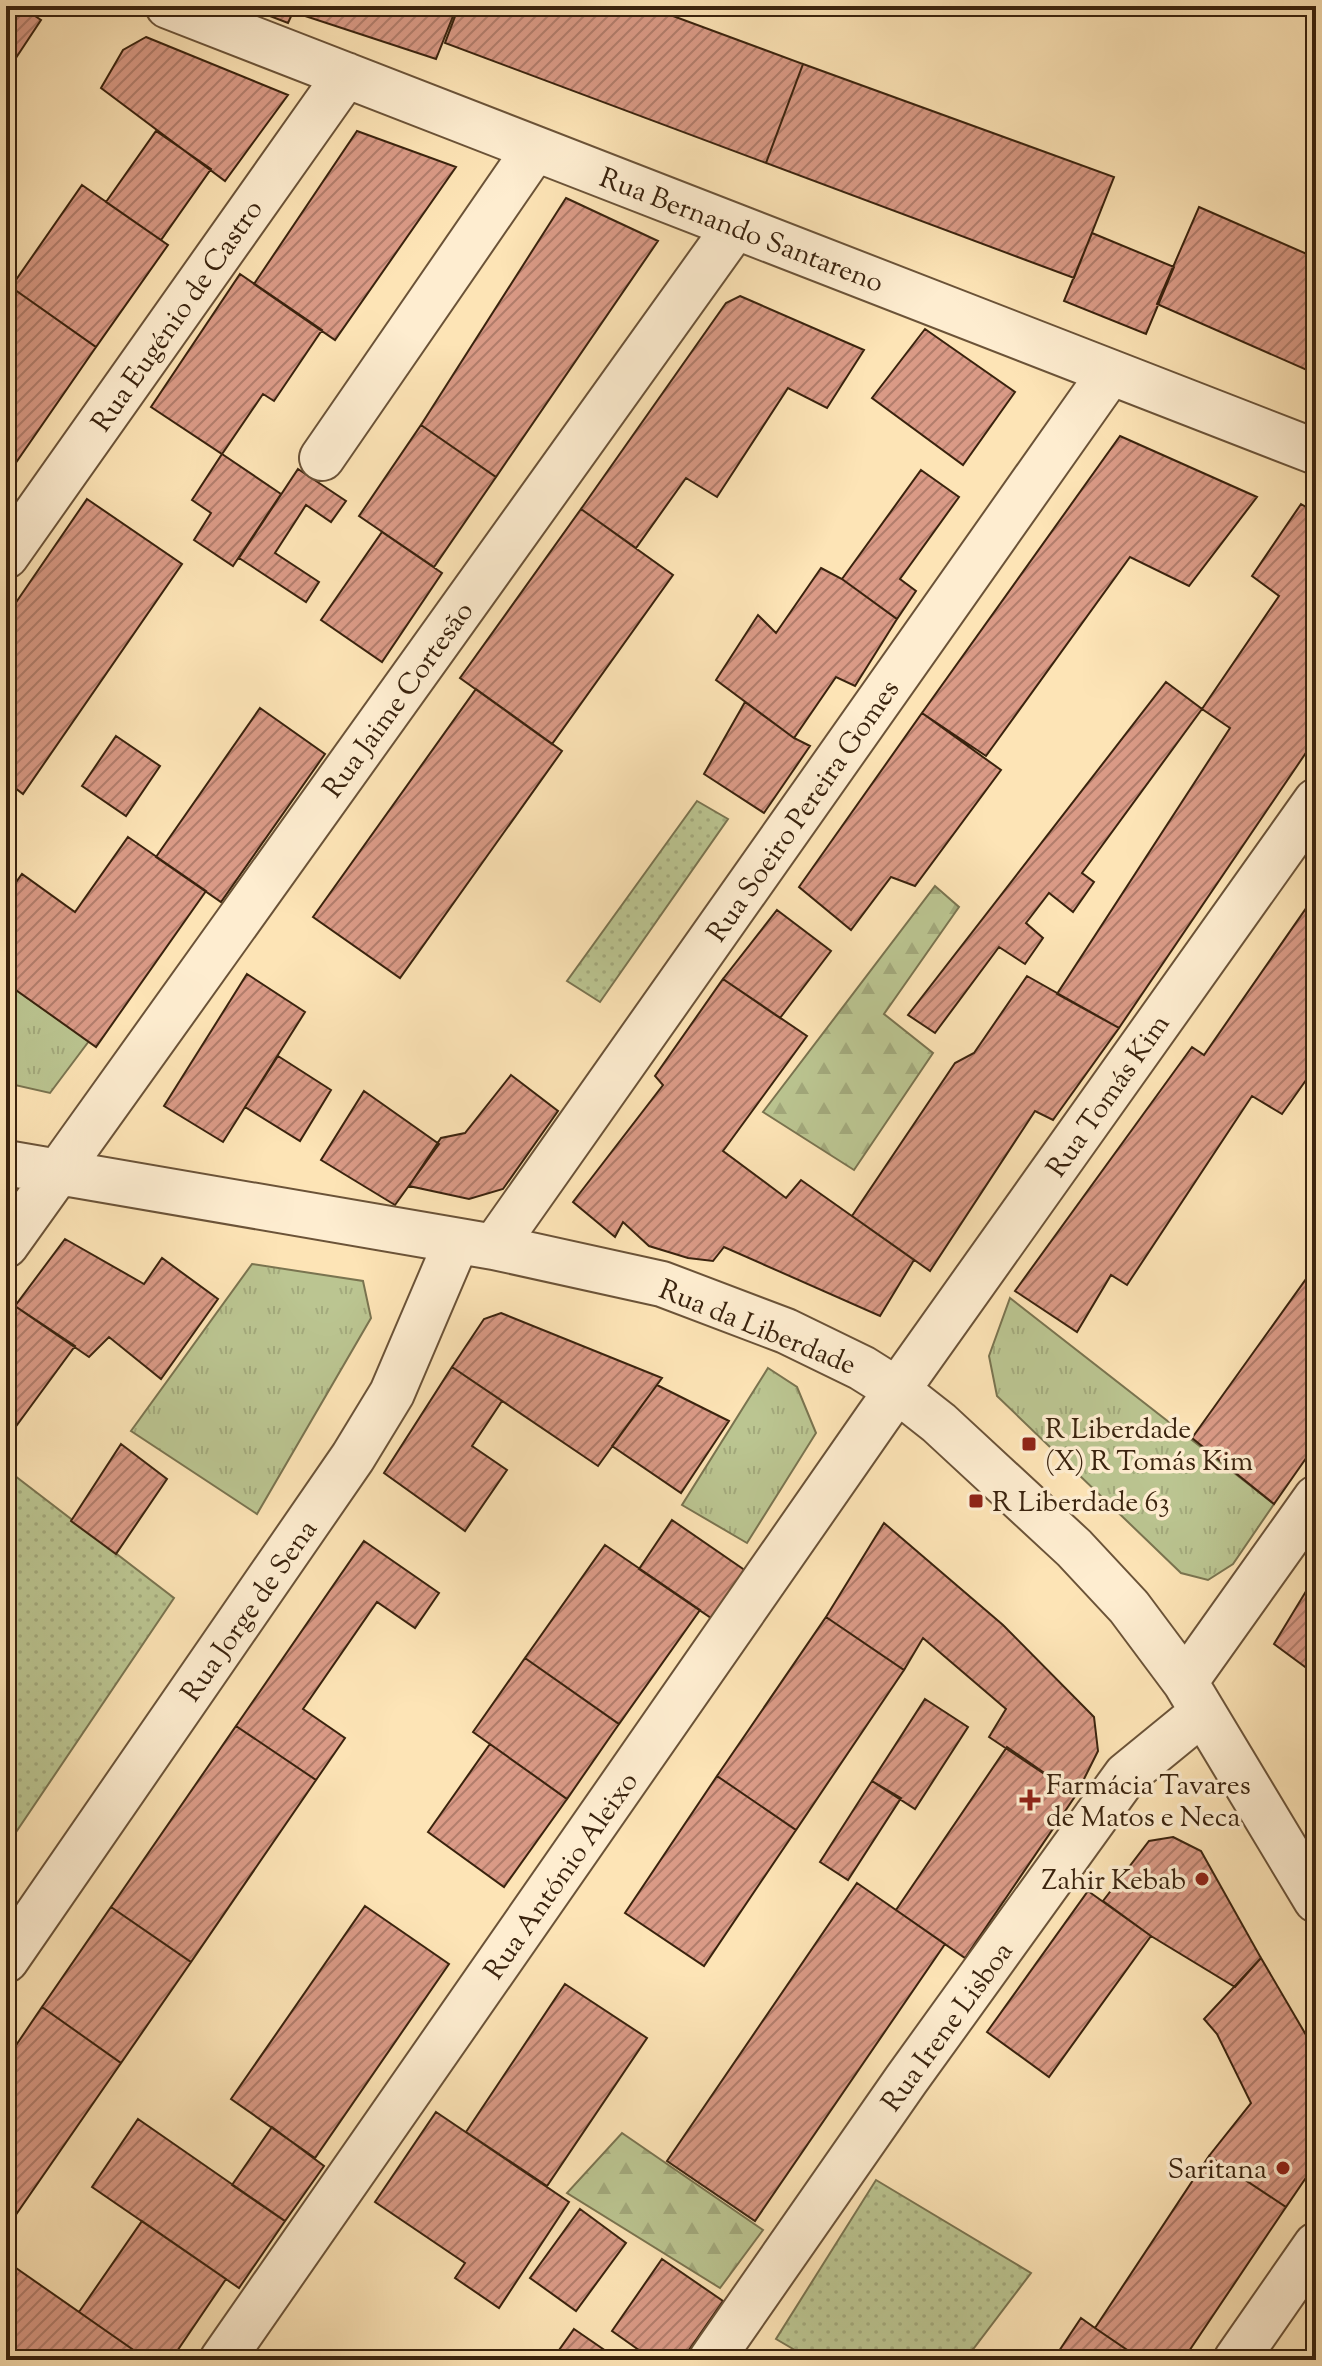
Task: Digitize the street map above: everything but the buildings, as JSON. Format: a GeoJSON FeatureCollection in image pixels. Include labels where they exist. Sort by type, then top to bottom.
{"type":"FeatureCollection","features":[{"type":"Feature","properties":{"kind":"street","name":"Rua Bernando Santareno"},"geometry":{"type":"LineString","coordinates":[[168,6],[1316,452]]}},
{"type":"Feature","properties":{"kind":"street","name":"Rua Eugénio de Castro"},"geometry":{"type":"LineString","coordinates":[[6,556],[346,75]]}},
{"type":"Feature","properties":{"kind":"street"},"geometry":{"type":"LineString","coordinates":[[322,458],[535,149]]}},
{"type":"Feature","properties":{"kind":"street","name":"Rua Jaime Cortesão"},"geometry":{"type":"LineString","coordinates":[[6,1245],[735,227]]}},
{"type":"Feature","properties":{"kind":"street","name":"Rua Soeiro Pereira Gomes"},"geometry":{"type":"LineString","coordinates":[[476,1244],[1110,373]]}},
{"type":"Feature","properties":{"kind":"street","name":"Rua Tomás Kim"},"geometry":{"type":"LineString","coordinates":[[897,1390],[1316,801]]}},
{"type":"Feature","properties":{"kind":"street","name":"Rua da Liberdade"},"geometry":{"type":"LineString","coordinates":[[6,1163],[476,1244],[662,1284],[786,1331],[862,1368],[897,1390],[939,1423],[1074,1548],[1129,1607],[1194,1697],[1316,1900]]}},
{"type":"Feature","properties":{"kind":"street","name":"Rua Jorge de Sena"},"geometry":{"type":"LineString","coordinates":[[6,1960],[353,1457],[476,1244]]}},
{"type":"Feature","properties":{"kind":"street","name":"Rua António Aleixo"},"geometry":{"type":"LineString","coordinates":[[222,2360],[897,1390]]}},
{"type":"Feature","properties":{"kind":"street","name":"Rua Irene Lisboa"},"geometry":{"type":"LineString","coordinates":[[711,2360],[906,2080],[1126,1775],[1194,1697],[1316,1498]]}},
{"type":"Feature","properties":{"kind":"street"},"geometry":{"type":"LineString","coordinates":[[1236,2360],[1316,2245]]}},
{"type":"Feature","properties":{"kind":"green space"},"geometry":{"type":"Polygon","coordinates":[[[697,801],[728,819],[600,1002],[567,981],[697,801]]]}},
{"type":"Feature","properties":{"kind":"green space"},"geometry":{"type":"Polygon","coordinates":[[[935,886],[959,907],[884,1014],[933,1053],[854,1170],[763,1112],[935,886]]]}},
{"type":"Feature","properties":{"kind":"green space"},"geometry":{"type":"Polygon","coordinates":[[[6,983],[89,1041],[50,1093],[6,1083],[6,983]]]}},
{"type":"Feature","properties":{"kind":"green space"},"geometry":{"type":"Polygon","coordinates":[[[252,1264],[363,1281],[371,1318],[257,1514],[131,1431],[252,1264]]]}},
{"type":"Feature","properties":{"kind":"green space"},"geometry":{"type":"Polygon","coordinates":[[[1010,1298],[1274,1504],[1233,1564],[1208,1580],[1181,1573],[997,1396],[989,1356],[1010,1298]]]}},
{"type":"Feature","properties":{"kind":"green space"},"geometry":{"type":"Polygon","coordinates":[[[768,1368],[797,1387],[816,1433],[747,1543],[682,1505],[768,1368]]]}},
{"type":"Feature","properties":{"kind":"green space"},"geometry":{"type":"Polygon","coordinates":[[[6,1469],[174,1598],[6,1847],[6,1469]]]}},
{"type":"Feature","properties":{"kind":"green space"},"geometry":{"type":"Polygon","coordinates":[[[622,2133],[763,2230],[720,2288],[567,2193],[622,2133]]]}},
{"type":"Feature","properties":{"kind":"green space"},"geometry":{"type":"Polygon","coordinates":[[[876,2180],[1031,2273],[974,2348],[961,2360],[812,2360],[776,2339],[876,2180]]]}},
{"type":"Feature","properties":{"kind":"place","name":"R Liberdade (X) R Tomás Kim"},"geometry":{"type":"Point","coordinates":[1029,1444]}},
{"type":"Feature","properties":{"kind":"place","name":"R Liberdade 63"},"geometry":{"type":"Point","coordinates":[976,1501]}},
{"type":"Feature","properties":{"kind":"place","name":"Farmácia Tavares de Matos e Neca"},"geometry":{"type":"Point","coordinates":[1030,1800]}},
{"type":"Feature","properties":{"kind":"place","name":"Zahir Kebab"},"geometry":{"type":"Point","coordinates":[1202,1879]}},
{"type":"Feature","properties":{"kind":"place","name":"Saritana"},"geometry":{"type":"Point","coordinates":[1283,2168]}}]}
